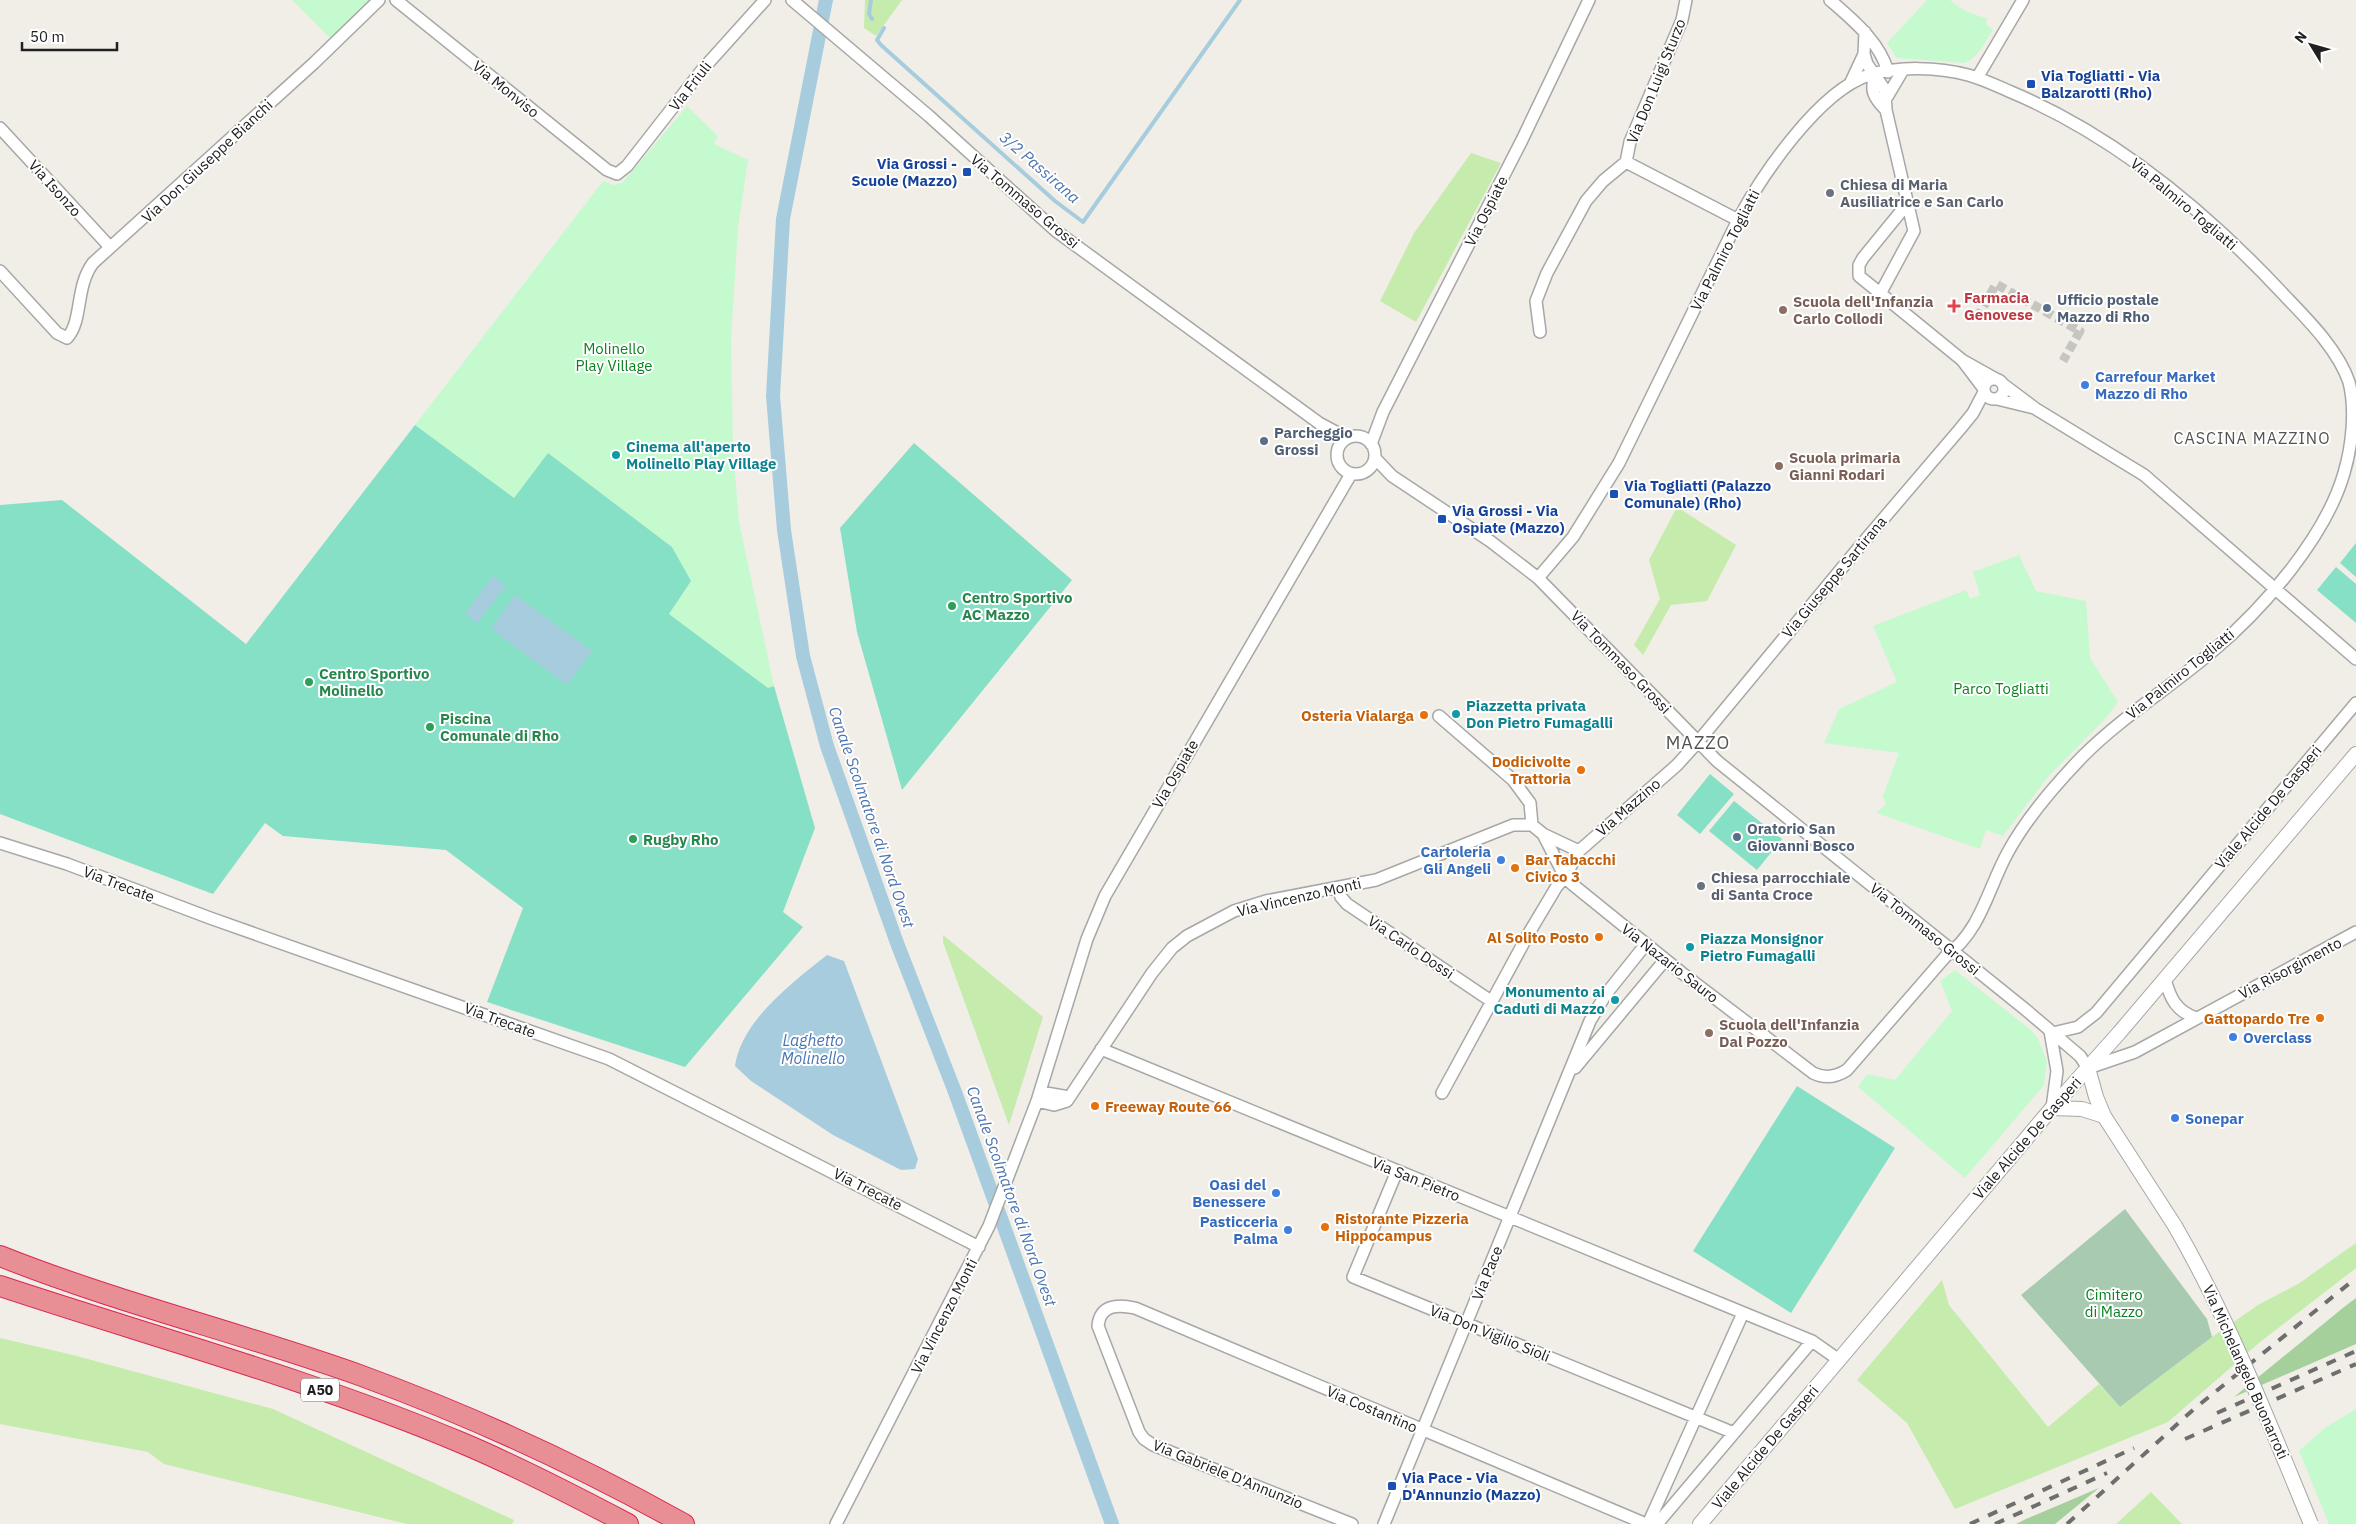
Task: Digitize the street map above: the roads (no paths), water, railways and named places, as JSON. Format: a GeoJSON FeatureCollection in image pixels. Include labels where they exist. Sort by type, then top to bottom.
{"type":"FeatureCollection","features":[{"type":"Feature","properties":{"kind":"highway","name":"A50"},"geometry":{"type":"LineString","coordinates":[[0,1256],[91,1288],[360,1376],[471,1418],[581,1469],[684,1524]]}},
{"type":"Feature","properties":{"kind":"highway","name":"A50"},"geometry":{"type":"LineString","coordinates":[[0,1286],[277,1375],[375,1409],[461,1443],[529,1473],[628,1524]]}},
{"type":"Feature","properties":{"kind":"street","name":"Via Don Giuseppe Bianchi"},"geometry":{"type":"LineString","coordinates":[[0,271],[57,333],[65,338],[72,332],[83,278],[93,263],[189,178],[379,0]]}},
{"type":"Feature","properties":{"kind":"street","name":"Via Monviso"},"geometry":{"type":"LineString","coordinates":[[396,0],[607,170],[617,174]]}},
{"type":"Feature","properties":{"kind":"street","name":"Via Friuli"},"geometry":{"type":"LineString","coordinates":[[617,174],[627,166],[711,59],[766,0]]}},
{"type":"Feature","properties":{"kind":"street","name":"Via Ospiate"},"geometry":{"type":"LineString","coordinates":[[1368,441],[1522,140],[1589,0]]}},
{"type":"Feature","properties":{"kind":"street","name":"Via Don Luigi Sturzo"},"geometry":{"type":"LineString","coordinates":[[1540,332],[1536,302],[1547,272],[1586,201],[1603,180],[1626,162],[1630,142],[1682,20],[1686,0]]}},
{"type":"Feature","properties":{"kind":"street"},"geometry":{"type":"LineString","coordinates":[[1830,0],[1865,32],[1880,53],[1888,72]]}},
{"type":"Feature","properties":{"kind":"street"},"geometry":{"type":"LineString","coordinates":[[1976,78],[2023,0]]}},
{"type":"Feature","properties":{"kind":"street","name":"Via Tommaso Grossi"},"geometry":{"type":"LineString","coordinates":[[795,3],[841,41],[1056,231],[1343,442]]}},
{"type":"Feature","properties":{"kind":"street"},"geometry":{"type":"LineString","coordinates":[[1865,32],[1864,54],[1866,64],[1876,74],[1887,97]]}},
{"type":"Feature","properties":{"kind":"street"},"geometry":{"type":"LineString","coordinates":[[1850,84],[1864,54]]}},
{"type":"Feature","properties":{"kind":"street","name":"Via Palmiro Togliatti"},"geometry":{"type":"LineString","coordinates":[[1538,578],[1573,537],[1619,463],[1738,220],[1771,167],[1803,128],[1834,95],[1850,84],[1876,74],[1903,70],[1933,69],[1976,78],[2038,104],[2070,120],[2113,147],[2163,184],[2223,234],[2278,289],[2352,378],[2354,415],[2342,479],[2321,523],[2289,572],[2275,589],[2215,650],[2125,718],[2065,775],[2040,805],[2013,844],[1997,873],[1974,928],[1953,951]]}},
{"type":"Feature","properties":{"kind":"street"},"geometry":{"type":"LineString","coordinates":[[1880,294],[1914,231],[1886,110],[1887,97],[1903,70]]}},
{"type":"Feature","properties":{"kind":"street"},"geometry":{"type":"LineString","coordinates":[[1876,74],[1872,82],[1873,95],[1886,110]]}},
{"type":"Feature","properties":{"kind":"street","name":"Via Isonzo"},"geometry":{"type":"LineString","coordinates":[[0,128],[110,248]]}},
{"type":"Feature","properties":{"kind":"street","name":"Via Don Luigi Sturzo"},"geometry":{"type":"LineString","coordinates":[[1626,162],[1738,220]]}},
{"type":"Feature","properties":{"kind":"street"},"geometry":{"type":"LineString","coordinates":[[1907,204],[1859,265],[1859,276],[1962,360],[2000,382],[2036,409],[2144,475],[2356,659]]}},
{"type":"Feature","properties":{"kind":"street"},"geometry":{"type":"LineString","coordinates":[[1962,360],[1988,397],[2036,409]]}},
{"type":"Feature","properties":{"kind":"street"},"geometry":{"type":"LineString","coordinates":[[1984,391],[1989,380],[2000,382]]}},
{"type":"Feature","properties":{"kind":"street"},"geometry":{"type":"LineString","coordinates":[[1996,399],[2004,392],[2000,382]]}},
{"type":"Feature","properties":{"kind":"street","name":"Via Giuseppe Sartirana"},"geometry":{"type":"LineString","coordinates":[[1697,743],[1973,413],[1984,391]]}},
{"type":"Feature","properties":{"kind":"street","name":"Via Giuseppe Sartirana"},"geometry":{"type":"LineString","coordinates":[[1973,413],[1996,399]]}},
{"type":"Feature","properties":{"kind":"street"},"geometry":{"type":"LineString","coordinates":[[1354,436],[1368,441],[1374,458],[1368,469],[1358,474],[1351,474],[1338,463],[1336,455],[1343,442],[1354,436]]}},
{"type":"Feature","properties":{"kind":"street","name":"Via Tommaso Grossi"},"geometry":{"type":"LineString","coordinates":[[1374,458],[1392,476],[1490,541],[1538,578],[1697,743],[1735,776],[2052,1032],[2080,1056],[2088,1068]]}},
{"type":"Feature","properties":{"kind":"street","name":"Via Tommaso Grossi"},"geometry":{"type":"LineString","coordinates":[[1368,469],[1392,476]]}},
{"type":"Feature","properties":{"kind":"street","name":"Via Ospiate"},"geometry":{"type":"LineString","coordinates":[[1038,1097],[1086,939],[1105,896],[1351,474]]}},
{"type":"Feature","properties":{"kind":"street","name":"Viale Alcide De Gasperi"},"geometry":{"type":"LineString","coordinates":[[2052,1032],[2078,1027],[2096,1012],[2356,703]]}},
{"type":"Feature","properties":{"kind":"street"},"geometry":{"type":"LineString","coordinates":[[1438,716],[1513,780],[1530,803],[1532,825],[1543,834],[1579,851]]}},
{"type":"Feature","properties":{"kind":"street","name":"Via Mazzino"},"geometry":{"type":"LineString","coordinates":[[1442,1093],[1490,1001],[1579,851],[1677,765],[1697,743]]}},
{"type":"Feature","properties":{"kind":"street","name":"Viale Alcide De Gasperi"},"geometry":{"type":"LineString","coordinates":[[1700,1524],[2052,1108],[2165,979],[2356,754]]}},
{"type":"Feature","properties":{"kind":"street","name":"Via Vincenzo Monti"},"geometry":{"type":"LineString","coordinates":[[836,1524],[989,1226],[1038,1097],[1054,1105],[1062,1104],[1069,1097],[1163,959],[1187,936],[1221,917],[1250,906],[1376,880],[1496,830],[1513,825],[1532,825]]}},
{"type":"Feature","properties":{"kind":"street"},"geometry":{"type":"LineString","coordinates":[[1543,834],[1565,876]]}},
{"type":"Feature","properties":{"kind":"street","name":"Via Trecate"},"geometry":{"type":"LineString","coordinates":[[0,843],[67,864],[210,918],[609,1059],[979,1247]]}},
{"type":"Feature","properties":{"kind":"street","name":"Via Nazario Sauro"},"geometry":{"type":"LineString","coordinates":[[1565,876],[1665,960],[1819,1076],[1838,1076],[1860,1058],[1946,956],[1953,951]]}},
{"type":"Feature","properties":{"kind":"street","name":"Via Carlo Dossi"},"geometry":{"type":"LineString","coordinates":[[1338,888],[1341,897],[1347,904],[1490,1001]]}},
{"type":"Feature","properties":{"kind":"street","name":"Via Risorgimento"},"geometry":{"type":"LineString","coordinates":[[2088,1068],[2135,1052],[2356,932]]}},
{"type":"Feature","properties":{"kind":"street","name":"Via Pace"},"geometry":{"type":"LineString","coordinates":[[1384,1524],[1468,1323],[1509,1217],[1598,1006],[1646,944]]}},
{"type":"Feature","properties":{"kind":"street","name":"Via Pace"},"geometry":{"type":"LineString","coordinates":[[1568,1077],[1665,960]]}},
{"type":"Feature","properties":{"kind":"street"},"geometry":{"type":"LineString","coordinates":[[2165,979],[2170,999],[2183,1014],[2196,1018]]}},
{"type":"Feature","properties":{"kind":"street"},"geometry":{"type":"LineString","coordinates":[[1598,1006],[1605,1014],[1617,1018]]}},
{"type":"Feature","properties":{"kind":"street"},"geometry":{"type":"LineString","coordinates":[[2052,1032],[2057,1071],[2052,1108],[2082,1110],[2104,1116]]}},
{"type":"Feature","properties":{"kind":"street","name":"Via San Pietro"},"geometry":{"type":"LineString","coordinates":[[1101,1049],[1812,1342],[1839,1360]]}},
{"type":"Feature","properties":{"kind":"street","name":"Via Michelangelo Buonarroti"},"geometry":{"type":"LineString","coordinates":[[2088,1068],[2096,1097],[2104,1116],[2201,1270],[2235,1340],[2311,1524]]}},
{"type":"Feature","properties":{"kind":"street","name":"Via Don Vigilio Sioli"},"geometry":{"type":"LineString","coordinates":[[1397,1171],[1353,1277],[1734,1433]]}},
{"type":"Feature","properties":{"kind":"street","name":"Via Costantino"},"geometry":{"type":"LineString","coordinates":[[1099,1316],[1104,1311],[1123,1305],[1135,1308],[1647,1524]]}},
{"type":"Feature","properties":{"kind":"street"},"geometry":{"type":"LineString","coordinates":[[1647,1524],[1743,1313]]}},
{"type":"Feature","properties":{"kind":"street","name":"Via Gabriele D'Annunzio"},"geometry":{"type":"LineString","coordinates":[[1099,1316],[1098,1326],[1139,1432],[1144,1439],[1154,1446],[1352,1524]]}},
{"type":"Feature","properties":{"kind":"street"},"geometry":{"type":"LineString","coordinates":[[1657,1524],[1812,1342]]}},
{"type":"Feature","properties":{"kind":"water"},"geometry":{"type":"Polygon","coordinates":[[[493,576],[506,586],[477,623],[465,613],[493,576]]]}},
{"type":"Feature","properties":{"kind":"water"},"geometry":{"type":"Polygon","coordinates":[[[515,595],[592,651],[567,685],[491,629],[515,595]]]}},
{"type":"Feature","properties":{"kind":"water","name":"Laghetto Molinello"},"geometry":{"type":"Polygon","coordinates":[[[827,955],[844,961],[918,1159],[915,1169],[901,1170],[833,1135],[751,1081],[735,1066],[739,1049],[747,1033],[758,1018],[799,977],[827,955]]]}},
{"type":"Feature","properties":{"kind":"waterway","name":"Canale Scolmatore di Nord Ovest"},"geometry":{"type":"LineString","coordinates":[[826,0],[783,219],[773,396],[784,530],[803,656],[827,746],[897,943],[955,1092],[1112,1524]]}},
{"type":"Feature","properties":{"kind":"waterway","name":"3/2 Passirana"},"geometry":{"type":"LineString","coordinates":[[871,0],[869,14],[872,19]]}},
{"type":"Feature","properties":{"kind":"waterway","name":"3/2 Passirana"},"geometry":{"type":"LineString","coordinates":[[884,28],[877,40],[881,45],[1055,201],[1083,222],[1240,0]]}},
{"type":"Feature","properties":{"kind":"tunnel"},"geometry":{"type":"LineString","coordinates":[[1977,318],[1996,284],[2080,331],[2063,361]]}},
{"type":"Feature","properties":{"kind":"railway"},"geometry":{"type":"LineString","coordinates":[[2067,1524],[2194,1409],[2356,1278]]}},
{"type":"Feature","properties":{"kind":"railway"},"geometry":{"type":"LineString","coordinates":[[2217,1413],[2356,1351]]}},
{"type":"Feature","properties":{"kind":"railway"},"geometry":{"type":"LineString","coordinates":[[2185,1439],[2356,1364]]}},
{"type":"Feature","properties":{"kind":"railway"},"geometry":{"type":"LineString","coordinates":[[1970,1524],[2134,1448]]}},
{"type":"Feature","properties":{"kind":"railway"},"geometry":{"type":"LineString","coordinates":[[1995,1524],[2107,1473]]}},
{"type":"Feature","properties":{"kind":"place","name":"Via Togliatti - Via Balzarotti (Rho)"},"geometry":{"type":"Point","coordinates":[2031,84]}},
{"type":"Feature","properties":{"kind":"place","name":"Via Grossi - Scuole (Mazzo)"},"geometry":{"type":"Point","coordinates":[967,172]}},
{"type":"Feature","properties":{"kind":"place","name":"Chiesa di Maria Ausiliatrice e San Carlo"},"geometry":{"type":"Point","coordinates":[1830,193]}},
{"type":"Feature","properties":{"kind":"place","name":"Farmacia Genovese"},"geometry":{"type":"Point","coordinates":[1954,306]}},
{"type":"Feature","properties":{"kind":"place","name":"Ufficio postale Mazzo di Rho"},"geometry":{"type":"Point","coordinates":[2047,308]}},
{"type":"Feature","properties":{"kind":"place","name":"Scuola dell'Infanzia Carlo Collodi"},"geometry":{"type":"Point","coordinates":[1783,310]}},
{"type":"Feature","properties":{"kind":"place","name":"Carrefour Market Mazzo di Rho"},"geometry":{"type":"Point","coordinates":[2085,385]}},
{"type":"Feature","properties":{"kind":"place","name":"Parcheggio Grossi"},"geometry":{"type":"Point","coordinates":[1264,441]}},
{"type":"Feature","properties":{"kind":"place","name":"Cinema all'aperto Molinello Play Village"},"geometry":{"type":"Point","coordinates":[616,455]}},
{"type":"Feature","properties":{"kind":"place","name":"Scuola primaria Gianni Rodari"},"geometry":{"type":"Point","coordinates":[1779,466]}},
{"type":"Feature","properties":{"kind":"place","name":"Via Togliatti (Palazzo Comunale) (Rho)"},"geometry":{"type":"Point","coordinates":[1614,494]}},
{"type":"Feature","properties":{"kind":"place","name":"Via Grossi - Via Ospiate (Mazzo)"},"geometry":{"type":"Point","coordinates":[1442,519]}},
{"type":"Feature","properties":{"kind":"place","name":"Centro Sportivo AC Mazzo"},"geometry":{"type":"Point","coordinates":[952,606]}},
{"type":"Feature","properties":{"kind":"place","name":"Centro Sportivo Molinello"},"geometry":{"type":"Point","coordinates":[309,682]}},
{"type":"Feature","properties":{"kind":"place","name":"Piazzetta privata Don Pietro Fumagalli"},"geometry":{"type":"Point","coordinates":[1456,714]}},
{"type":"Feature","properties":{"kind":"place","name":"Osteria Vialarga"},"geometry":{"type":"Point","coordinates":[1424,715]}},
{"type":"Feature","properties":{"kind":"place","name":"Piscina Comunale di Rho"},"geometry":{"type":"Point","coordinates":[430,727]}},
{"type":"Feature","properties":{"kind":"place","name":"Dodicivolte Trattoria"},"geometry":{"type":"Point","coordinates":[1581,770]}},
{"type":"Feature","properties":{"kind":"place","name":"Oratorio San Giovanni Bosco"},"geometry":{"type":"Point","coordinates":[1737,837]}},
{"type":"Feature","properties":{"kind":"place","name":"Rugby Rho"},"geometry":{"type":"Point","coordinates":[633,839]}},
{"type":"Feature","properties":{"kind":"place","name":"Cartoleria Gli Angeli"},"geometry":{"type":"Point","coordinates":[1501,860]}},
{"type":"Feature","properties":{"kind":"place","name":"Bar Tabacchi Civico 3"},"geometry":{"type":"Point","coordinates":[1515,868]}},
{"type":"Feature","properties":{"kind":"place","name":"Chiesa parrocchiale di Santa Croce"},"geometry":{"type":"Point","coordinates":[1701,886]}},
{"type":"Feature","properties":{"kind":"place","name":"Al Solito Posto"},"geometry":{"type":"Point","coordinates":[1599,937]}},
{"type":"Feature","properties":{"kind":"place","name":"Piazza Monsignor Pietro Fumagalli"},"geometry":{"type":"Point","coordinates":[1690,947]}},
{"type":"Feature","properties":{"kind":"place","name":"Monumento ai Caduti di Mazzo"},"geometry":{"type":"Point","coordinates":[1615,1000]}},
{"type":"Feature","properties":{"kind":"place","name":"Gattopardo Tre"},"geometry":{"type":"Point","coordinates":[2320,1018]}},
{"type":"Feature","properties":{"kind":"place","name":"Scuola dell'Infanzia Dal Pozzo"},"geometry":{"type":"Point","coordinates":[1709,1033]}},
{"type":"Feature","properties":{"kind":"place","name":"Overclass"},"geometry":{"type":"Point","coordinates":[2233,1037]}},
{"type":"Feature","properties":{"kind":"place","name":"Freeway Route 66"},"geometry":{"type":"Point","coordinates":[1095,1106]}},
{"type":"Feature","properties":{"kind":"place","name":"Sonepar"},"geometry":{"type":"Point","coordinates":[2175,1118]}},
{"type":"Feature","properties":{"kind":"place","name":"Oasi del Benessere"},"geometry":{"type":"Point","coordinates":[1276,1193]}},
{"type":"Feature","properties":{"kind":"place","name":"Ristorante Pizzeria Hippocampus"},"geometry":{"type":"Point","coordinates":[1325,1227]}},
{"type":"Feature","properties":{"kind":"place","name":"Pasticceria Palma"},"geometry":{"type":"Point","coordinates":[1288,1230]}},
{"type":"Feature","properties":{"kind":"place","name":"Via Pace - Via D'Annunzio (Mazzo)"},"geometry":{"type":"Point","coordinates":[1392,1486]}},
{"type":"Feature","properties":{"kind":"district","name":"CASCINA MAZZINO"},"geometry":{"type":"Point","coordinates":[2252,438]}},
{"type":"Feature","properties":{"kind":"district","name":"MAZZO"},"geometry":{"type":"Point","coordinates":[1698,742]}},
{"type":"Feature","properties":{"kind":"park label","name":"Molinello Play Village"},"geometry":{"type":"Point","coordinates":[614,356]}},
{"type":"Feature","properties":{"kind":"park label","name":"Parco Togliatti"},"geometry":{"type":"Point","coordinates":[2001,688]}},
{"type":"Feature","properties":{"kind":"park label","name":"Cimitero di Mazzo"},"geometry":{"type":"Point","coordinates":[2114,1302]}}]}
